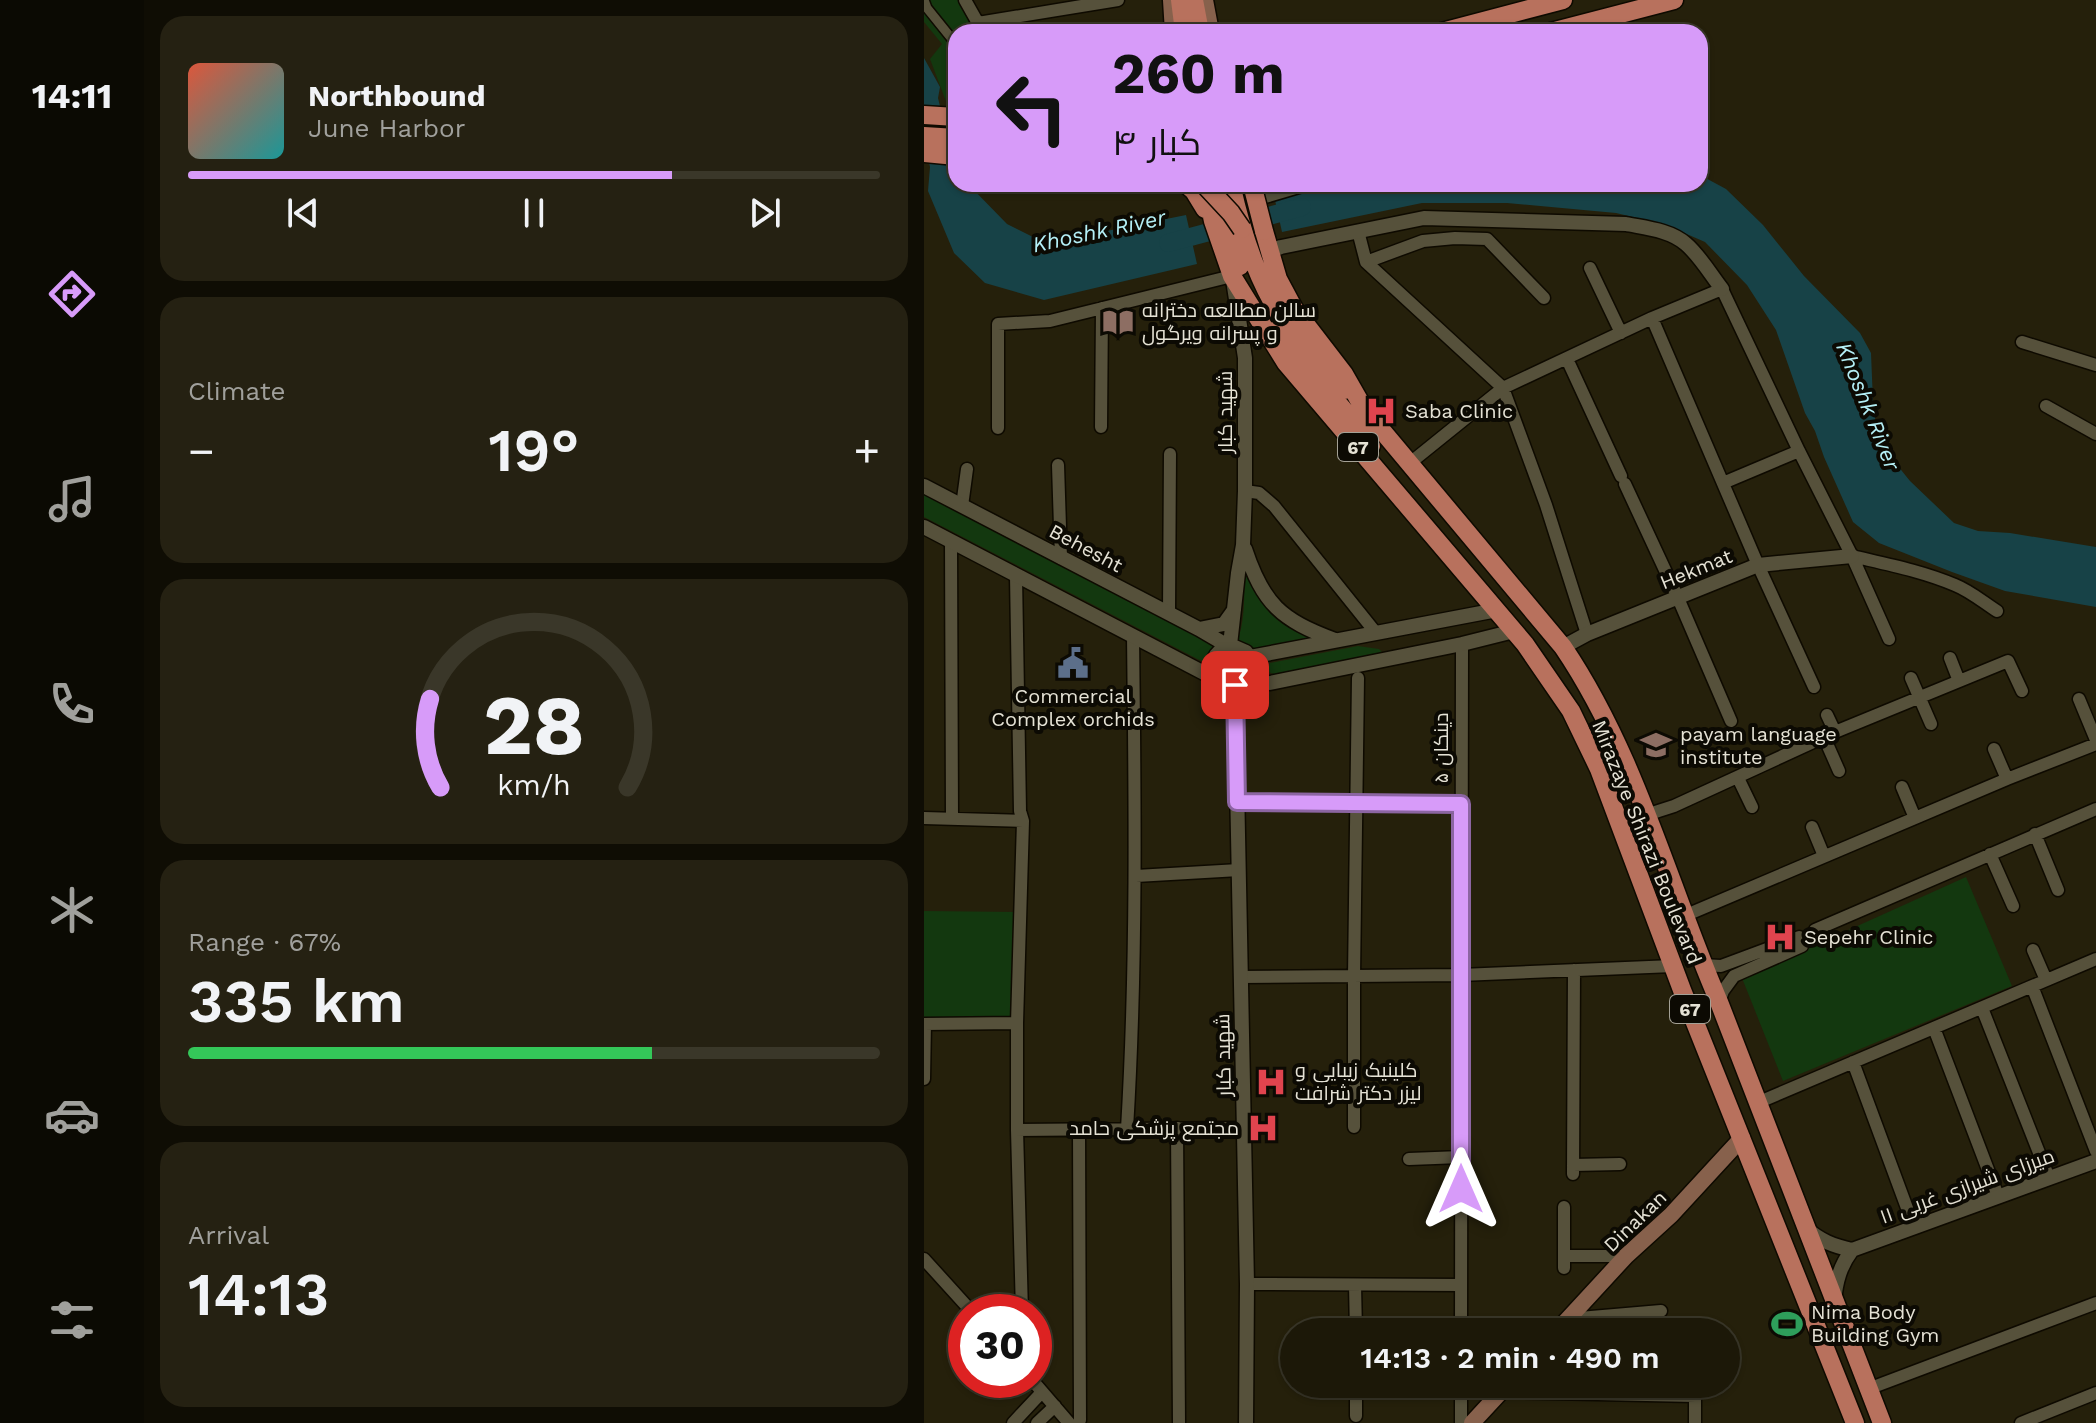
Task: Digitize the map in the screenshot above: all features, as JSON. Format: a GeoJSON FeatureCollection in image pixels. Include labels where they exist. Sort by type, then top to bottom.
{"type":"FeatureCollection","features":[{"type":"Feature","properties":{"kind":"main road"},"geometry":{"type":"LineString","coordinates":[[1194,0],[1208,22]]}},
{"type":"Feature","properties":{"kind":"main road"},"geometry":{"type":"LineString","coordinates":[[1474,24],[1563,0]]}},
{"type":"Feature","properties":{"kind":"main road"},"geometry":{"type":"LineString","coordinates":[[1582,24],[1674,0]]}},
{"type":"Feature","properties":{"kind":"main road"},"geometry":{"type":"LineString","coordinates":[[1167,24],[1174,2]]}},
{"type":"Feature","properties":{"kind":"main road"},"geometry":{"type":"LineString","coordinates":[[1174,2],[1178,24]]}},
{"type":"Feature","properties":{"kind":"main road"},"geometry":{"type":"LineString","coordinates":[[924,115],[948,117]]}},
{"type":"Feature","properties":{"kind":"main road"},"geometry":{"type":"LineString","coordinates":[[924,136],[948,138]]}},
{"type":"Feature","properties":{"kind":"main road"},"geometry":{"type":"LineString","coordinates":[[924,153],[948,155]]}},
{"type":"Feature","properties":{"kind":"main road"},"geometry":{"type":"LineString","coordinates":[[1195,192],[1260,253]]}},
{"type":"Feature","properties":{"kind":"main road"},"geometry":{"type":"LineString","coordinates":[[1208,192],[1242,272],[1263,311],[1279,333],[1359,416]]}},
{"type":"Feature","properties":{"kind":"main road"},"geometry":{"type":"LineString","coordinates":[[1211,192],[1231,213],[1220,218]]}},
{"type":"Feature","properties":{"kind":"main road"},"geometry":{"type":"LineString","coordinates":[[1218,192],[1220,218]]}},
{"type":"Feature","properties":{"kind":"main road"},"geometry":{"type":"LineString","coordinates":[[1220,218],[1228,192]]}},
{"type":"Feature","properties":{"kind":"main road"},"geometry":{"type":"LineString","coordinates":[[1254,192],[1264,231],[1260,253],[1268,296],[1293,335],[1359,416],[1433,535]]}},
{"type":"Feature","properties":{"kind":"main road","name":"Mirazaye Shirazi Boulevard"},"geometry":{"type":"LineString","coordinates":[[1220,218],[1222,249],[1232,276],[1286,363],[1514,631],[1557,689],[1587,742],[1855,1423]]}},
{"type":"Feature","properties":{"kind":"main road","name":"Mirazaye Shirazi Boulevard"},"geometry":{"type":"LineString","coordinates":[[1359,416],[1410,463],[1563,647],[1612,731],[1684,916],[1712,966],[1719,1002],[1882,1423]]}},
{"type":"Feature","properties":{"kind":"main road","name":"Dinakan"},"geometry":{"type":"LineString","coordinates":[[1569,1318],[1742,1138]]}},
{"type":"Feature","properties":{"kind":"main road"},"geometry":{"type":"LineString","coordinates":[[1472,1423],[1495,1398]]}},
{"type":"Feature","properties":{"kind":"street"},"geometry":{"type":"LineString","coordinates":[[924,0],[948,34]]}},
{"type":"Feature","properties":{"kind":"street"},"geometry":{"type":"LineString","coordinates":[[965,0],[978,24]]}},
{"type":"Feature","properties":{"kind":"street"},"geometry":{"type":"LineString","coordinates":[[1000,24],[1118,0]]}},
{"type":"Feature","properties":{"kind":"street"},"geometry":{"type":"LineString","coordinates":[[1260,253],[1424,218],[1626,224],[1674,236],[1687,245],[1722,289],[1889,639]]}},
{"type":"Feature","properties":{"kind":"street"},"geometry":{"type":"LineString","coordinates":[[1358,231],[1366,262],[1503,388],[1546,505],[1587,634]]}},
{"type":"Feature","properties":{"kind":"street"},"geometry":{"type":"LineString","coordinates":[[1366,262],[1423,241],[1487,239],[1544,298]]}},
{"type":"Feature","properties":{"kind":"street"},"geometry":{"type":"LineString","coordinates":[[1590,268],[1621,333]]}},
{"type":"Feature","properties":{"kind":"street"},"geometry":{"type":"LineString","coordinates":[[998,428],[998,324],[1050,321],[1232,276]]}},
{"type":"Feature","properties":{"kind":"street","name":"شهید کبار"},"geometry":{"type":"LineString","coordinates":[[1229,646],[1243,545],[1245,491],[1245,358],[1232,276]]}},
{"type":"Feature","properties":{"kind":"street"},"geometry":{"type":"LineString","coordinates":[[1410,463],[1503,388],[1652,318],[1722,289]]}},
{"type":"Feature","properties":{"kind":"street"},"geometry":{"type":"LineString","coordinates":[[1101,427],[1102,308]]}},
{"type":"Feature","properties":{"kind":"street"},"geometry":{"type":"LineString","coordinates":[[1652,318],[1814,687]]}},
{"type":"Feature","properties":{"kind":"street"},"geometry":{"type":"LineString","coordinates":[[2022,342],[2096,365]]}},
{"type":"Feature","properties":{"kind":"street"},"geometry":{"type":"LineString","coordinates":[[1567,359],[1678,598],[1731,721]]}},
{"type":"Feature","properties":{"kind":"street"},"geometry":{"type":"LineString","coordinates":[[2046,406],[2096,434]]}},
{"type":"Feature","properties":{"kind":"street"},"geometry":{"type":"LineString","coordinates":[[1723,483],[1799,451]]}},
{"type":"Feature","properties":{"kind":"street"},"geometry":{"type":"LineString","coordinates":[[1169,613],[1170,454]]}},
{"type":"Feature","properties":{"kind":"street"},"geometry":{"type":"LineString","coordinates":[[1058,465],[1061,558]]}},
{"type":"Feature","properties":{"kind":"street"},"geometry":{"type":"LineString","coordinates":[[962,506],[967,469]]}},
{"type":"Feature","properties":{"kind":"street","name":"Behesht"},"geometry":{"type":"LineString","coordinates":[[924,486],[1229,646]]}},
{"type":"Feature","properties":{"kind":"street"},"geometry":{"type":"LineString","coordinates":[[1245,491],[1259,493],[1274,506],[1376,633]]}},
{"type":"Feature","properties":{"kind":"street"},"geometry":{"type":"LineString","coordinates":[[924,527],[1227,685],[1244,682],[1249,676],[1252,670],[1250,657],[1241,648],[1229,646],[1222,649],[1213,659],[1213,672],[1218,680]]}},
{"type":"Feature","properties":{"kind":"street"},"geometry":{"type":"LineString","coordinates":[[951,541],[952,819]]}},
{"type":"Feature","properties":{"kind":"street"},"geometry":{"type":"LineString","coordinates":[[1243,545],[1253,576],[1279,611],[1291,621],[1337,641]]}},
{"type":"Feature","properties":{"kind":"street"},"geometry":{"type":"LineString","coordinates":[[1852,556],[1954,585],[1997,611]]}},
{"type":"Feature","properties":{"kind":"street","name":"Hekmat"},"geometry":{"type":"LineString","coordinates":[[1563,647],[1587,634],[1758,565],[1852,556]]}},
{"type":"Feature","properties":{"kind":"street"},"geometry":{"type":"LineString","coordinates":[[1020,578],[1020,811],[1023,821],[1017,1130],[1022,1294]]}},
{"type":"Feature","properties":{"kind":"street"},"geometry":{"type":"LineString","coordinates":[[1199,629],[1224,624],[1234,610]]}},
{"type":"Feature","properties":{"kind":"street"},"geometry":{"type":"LineString","coordinates":[[1250,657],[1497,610]]}},
{"type":"Feature","properties":{"kind":"street"},"geometry":{"type":"LineString","coordinates":[[1270,683],[1514,631]]}},
{"type":"Feature","properties":{"kind":"street"},"geometry":{"type":"LineString","coordinates":[[1127,1129],[1133,1031],[1136,876],[1133,636]]}},
{"type":"Feature","properties":{"kind":"street","name":"۵ دینکان"},"geometry":{"type":"LineString","coordinates":[[1461,1318],[1462,644]]}},
{"type":"Feature","properties":{"kind":"street"},"geometry":{"type":"LineString","coordinates":[[1950,658],[1959,681]]}},
{"type":"Feature","properties":{"kind":"street"},"geometry":{"type":"LineString","coordinates":[[1646,815],[1674,806],[1829,735],[2008,661],[2022,691]]}},
{"type":"Feature","properties":{"kind":"street"},"geometry":{"type":"LineString","coordinates":[[1354,1127],[1358,678]]}},
{"type":"Feature","properties":{"kind":"street"},"geometry":{"type":"LineString","coordinates":[[1911,678],[1931,724]]}},
{"type":"Feature","properties":{"kind":"street","name":"شهید کبار"},"geometry":{"type":"LineString","coordinates":[[1235,685],[1247,1284],[1246,1423]]}},
{"type":"Feature","properties":{"kind":"street"},"geometry":{"type":"LineString","coordinates":[[1684,916],[2096,742],[2079,699]]}},
{"type":"Feature","properties":{"kind":"street"},"geometry":{"type":"LineString","coordinates":[[1827,715],[1839,771]]}},
{"type":"Feature","properties":{"kind":"street"},"geometry":{"type":"LineString","coordinates":[[1994,749],[2007,779]]}},
{"type":"Feature","properties":{"kind":"street"},"geometry":{"type":"LineString","coordinates":[[1746,756],[1753,770]]}},
{"type":"Feature","properties":{"kind":"street"},"geometry":{"type":"LineString","coordinates":[[1738,778],[1752,807]]}},
{"type":"Feature","properties":{"kind":"street"},"geometry":{"type":"LineString","coordinates":[[1902,787],[1915,818]]}},
{"type":"Feature","properties":{"kind":"street"},"geometry":{"type":"LineString","coordinates":[[1237,802],[1461,804]]}},
{"type":"Feature","properties":{"kind":"street"},"geometry":{"type":"LineString","coordinates":[[1815,930],[2096,809]]}},
{"type":"Feature","properties":{"kind":"street"},"geometry":{"type":"LineString","coordinates":[[924,818],[1023,821]]}},
{"type":"Feature","properties":{"kind":"street"},"geometry":{"type":"LineString","coordinates":[[1812,827],[1824,856]]}},
{"type":"Feature","properties":{"kind":"street"},"geometry":{"type":"LineString","coordinates":[[2035,834],[2058,890]]}},
{"type":"Feature","properties":{"kind":"street"},"geometry":{"type":"LineString","coordinates":[[1990,854],[2013,906]]}},
{"type":"Feature","properties":{"kind":"street"},"geometry":{"type":"LineString","coordinates":[[1136,876],[1239,870]]}},
{"type":"Feature","properties":{"kind":"street"},"geometry":{"type":"LineString","coordinates":[[1712,966],[1799,937],[1804,940],[1802,946],[1734,976],[1719,1002]]}},
{"type":"Feature","properties":{"kind":"street"},"geometry":{"type":"LineString","coordinates":[[2033,950],[2046,980]]}},
{"type":"Feature","properties":{"kind":"street"},"geometry":{"type":"LineString","coordinates":[[1757,1103],[2096,959]]}},
{"type":"Feature","properties":{"kind":"street"},"geometry":{"type":"LineString","coordinates":[[1241,977],[1461,975],[1673,966]]}},
{"type":"Feature","properties":{"kind":"street"},"geometry":{"type":"LineString","coordinates":[[1574,970],[1573,1170],[1620,1164]]}},
{"type":"Feature","properties":{"kind":"street"},"geometry":{"type":"LineString","coordinates":[[2032,986],[2096,1151]]}},
{"type":"Feature","properties":{"kind":"street"},"geometry":{"type":"LineString","coordinates":[[1982,1008],[2049,1178]]}},
{"type":"Feature","properties":{"kind":"street"},"geometry":{"type":"LineString","coordinates":[[924,1079],[924,1024],[1017,1023]]}},
{"type":"Feature","properties":{"kind":"street"},"geometry":{"type":"LineString","coordinates":[[1934,1028],[1998,1196]]}},
{"type":"Feature","properties":{"kind":"street"},"geometry":{"type":"LineString","coordinates":[[1853,1062],[1914,1227]]}},
{"type":"Feature","properties":{"kind":"street"},"geometry":{"type":"LineString","coordinates":[[1177,1128],[1179,1423]]}},
{"type":"Feature","properties":{"kind":"street"},"geometry":{"type":"LineString","coordinates":[[1017,1130],[1244,1128]]}},
{"type":"Feature","properties":{"kind":"street"},"geometry":{"type":"LineString","coordinates":[[1074,1422],[1079,1129]]}},
{"type":"Feature","properties":{"kind":"street"},"geometry":{"type":"LineString","coordinates":[[1409,1159],[1461,1157]]}},
{"type":"Feature","properties":{"kind":"street","name":"میرزای شیرازی غربی ۱۱"},"geometry":{"type":"LineString","coordinates":[[1852,1250],[2096,1161]]}},
{"type":"Feature","properties":{"kind":"street"},"geometry":{"type":"LineString","coordinates":[[1564,1207],[1564,1262],[1626,1256]]}},
{"type":"Feature","properties":{"kind":"street"},"geometry":{"type":"LineString","coordinates":[[1805,1227],[1829,1244],[1852,1250],[1840,1270],[1834,1301]]}},
{"type":"Feature","properties":{"kind":"street"},"geometry":{"type":"LineString","coordinates":[[924,1260],[955,1294]]}},
{"type":"Feature","properties":{"kind":"street"},"geometry":{"type":"LineString","coordinates":[[1247,1284],[1461,1285]]}},
{"type":"Feature","properties":{"kind":"street"},"geometry":{"type":"LineString","coordinates":[[1355,1285],[1356,1318]]}},
{"type":"Feature","properties":{"kind":"street"},"geometry":{"type":"LineString","coordinates":[[1868,1389],[2096,1303]]}},
{"type":"Feature","properties":{"kind":"street"},"geometry":{"type":"LineString","coordinates":[[1580,1318],[1661,1311]]}},
{"type":"Feature","properties":{"kind":"street"},"geometry":{"type":"LineString","coordinates":[[2021,1423],[2096,1393]]}},
{"type":"Feature","properties":{"kind":"street"},"geometry":{"type":"LineString","coordinates":[[1013,1423],[1036,1398]]}},
{"type":"Feature","properties":{"kind":"street"},"geometry":{"type":"LineString","coordinates":[[1048,1398],[1074,1422]]}},
{"type":"Feature","properties":{"kind":"street"},"geometry":{"type":"LineString","coordinates":[[1356,1398],[1356,1416]]}},
{"type":"Feature","properties":{"kind":"street"},"geometry":{"type":"LineString","coordinates":[[1461,1398],[1461,1423]]}},
{"type":"Feature","properties":{"kind":"street"},"geometry":{"type":"LineString","coordinates":[[1695,1398],[1695,1423]]}},
{"type":"Feature","properties":{"kind":"street"},"geometry":{"type":"LineString","coordinates":[[1037,1423],[1055,1406]]}},
{"type":"Feature","properties":{"kind":"green space"},"geometry":{"type":"Polygon","coordinates":[[[924,0],[961,0],[974,24],[948,24],[948,104],[930,59],[942,44],[924,22],[924,0]]]}},
{"type":"Feature","properties":{"kind":"green space"},"geometry":{"type":"Polygon","coordinates":[[[924,490],[1218,645],[1209,653],[1207,664],[924,517],[924,490]]]}},
{"type":"Feature","properties":{"kind":"green space"},"geometry":{"type":"Polygon","coordinates":[[[1244,566],[1256,591],[1272,611],[1291,627],[1315,640],[1258,653],[1238,639],[1243,612],[1244,566]]]}},
{"type":"Feature","properties":{"kind":"green space"},"geometry":{"type":"Polygon","coordinates":[[[1358,646],[1379,649],[1383,653],[1277,675],[1268,672],[1270,663],[1358,646]]]}},
{"type":"Feature","properties":{"kind":"green space"},"geometry":{"type":"Polygon","coordinates":[[[1966,877],[2012,986],[1783,1081],[1742,978],[1966,877]]]}},
{"type":"Feature","properties":{"kind":"green space"},"geometry":{"type":"Polygon","coordinates":[[[924,911],[1021,912],[1017,1023],[924,1024],[924,911]]]}},
{"type":"Feature","properties":{"kind":"water"},"geometry":{"type":"Polygon","coordinates":[[[924,58],[940,87],[938,98],[948,139],[948,192],[976,192],[1007,224],[1033,237],[1062,240],[1186,215],[1197,264],[1044,300],[985,283],[954,253],[928,191],[930,167],[924,139],[924,58]]]}},
{"type":"Feature","properties":{"kind":"water"},"geometry":{"type":"Polygon","coordinates":[[[1708,179],[1726,189],[1763,225],[1804,276],[1860,333],[1871,353],[1877,433],[1889,455],[1910,481],[1954,523],[1978,531],[2096,547],[2096,607],[2005,591],[1879,543],[1853,522],[1805,413],[1776,330],[1747,285],[1705,242],[1666,225],[1616,213],[1507,203],[1422,203],[1282,232],[1275,200],[1302,192],[1708,192],[1708,179]]]}},
{"type":"Feature","properties":{"kind":"waterway","name":"Khoshk River"},"geometry":{"type":"LineString","coordinates":[[1168,243],[1302,207]]}},
{"type":"Feature","properties":{"kind":"place","name":"سالن مطالعه دخترانه و پسرانه ویرگول"},"geometry":{"type":"Point","coordinates":[1118,322]}},
{"type":"Feature","properties":{"kind":"place","name":"Saba Clinic"},"geometry":{"type":"Point","coordinates":[1381,411]}},
{"type":"Feature","properties":{"kind":"place","name":"Commercial Complex orchids"},"geometry":{"type":"Point","coordinates":[1073,663]}},
{"type":"Feature","properties":{"kind":"place","name":"payam language institute"},"geometry":{"type":"Point","coordinates":[1656,745]}},
{"type":"Feature","properties":{"kind":"place","name":"Sepehr Clinic"},"geometry":{"type":"Point","coordinates":[1780,937]}},
{"type":"Feature","properties":{"kind":"place","name":"کلینیک زیبایی و لیزر دکتر شرافت"},"geometry":{"type":"Point","coordinates":[1271,1082]}},
{"type":"Feature","properties":{"kind":"place","name":"مجتمع پزشکی حامد"},"geometry":{"type":"Point","coordinates":[1263,1128]}},
{"type":"Feature","properties":{"kind":"place","name":"Nima Body Building Gym"},"geometry":{"type":"Point","coordinates":[1787,1324]}},
{"type":"Feature","properties":{"kind":"route"},"geometry":{"type":"LineString","coordinates":[[1235,685],[1237,802],[1461,804],[1461,1189]]}}]}
